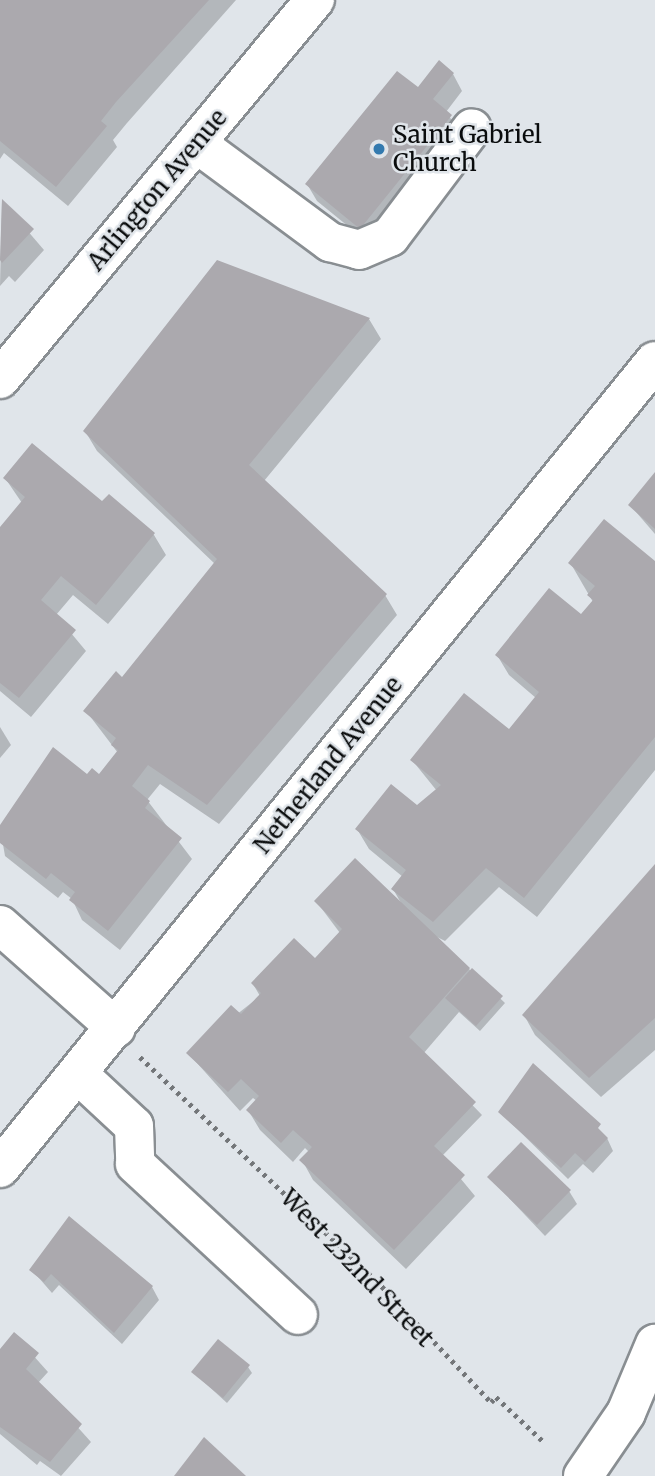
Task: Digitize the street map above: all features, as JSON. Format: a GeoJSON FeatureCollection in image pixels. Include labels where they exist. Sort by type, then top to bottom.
{"type":"FeatureCollection","features":[{"type":"Feature","properties":{"kind":"street","name":"Arlington Avenue"},"geometry":{"type":"LineString","coordinates":[[0,379],[315,0]]}},
{"type":"Feature","properties":{"kind":"street"},"geometry":{"type":"LineString","coordinates":[[196,143],[330,242],[359,250],[390,237],[472,128]]}},
{"type":"Feature","properties":{"kind":"street","name":"Netherland Avenue"},"geometry":{"type":"LineString","coordinates":[[0,1168],[78,1073],[127,1041],[655,361]]}},
{"type":"Feature","properties":{"kind":"street"},"geometry":{"type":"LineString","coordinates":[[0,925],[127,1041]]}},
{"type":"Feature","properties":{"kind":"street"},"geometry":{"type":"LineString","coordinates":[[78,1073],[134,1126],[135,1164],[298,1315]]}},
{"type":"Feature","properties":{"kind":"street"},"geometry":{"type":"LineString","coordinates":[[589,1474],[626,1413],[654,1358]]}},
{"type":"Feature","properties":{"kind":"path","name":"West 232nd Street"},"geometry":{"type":"LineString","coordinates":[[127,1041],[376,1280],[491,1402],[496,1396],[544,1442]]}},
{"type":"Feature","properties":{"kind":"building"},"geometry":{"type":"Polygon","coordinates":[[[0,0],[209,0],[116,102],[101,121],[107,126],[56,187],[0,141],[0,0]]]}},
{"type":"Feature","properties":{"kind":"building","name":"Saint Gabriel Church"},"geometry":{"type":"Polygon","coordinates":[[[439,60],[454,73],[433,99],[452,115],[360,229],[305,184],[397,71],[418,87],[439,60]]]}},
{"type":"Feature","properties":{"kind":"building"},"geometry":{"type":"Polygon","coordinates":[[[2,199],[34,229],[2,263],[0,260],[2,199]]]}},
{"type":"Feature","properties":{"kind":"building"},"geometry":{"type":"Polygon","coordinates":[[[217,260],[370,318],[249,465],[387,594],[207,805],[148,765],[132,786],[150,801],[145,808],[182,838],[108,931],[69,900],[75,892],[51,873],[46,879],[0,843],[0,825],[53,747],[87,774],[92,768],[99,774],[118,750],[111,745],[116,738],[83,711],[116,671],[122,677],[217,559],[83,431],[217,260]]]}},
{"type":"Feature","properties":{"kind":"building"},"geometry":{"type":"Polygon","coordinates":[[[32,443],[102,501],[109,494],[155,533],[96,605],[61,576],[41,600],[76,630],[19,698],[0,683],[0,527],[25,497],[3,478],[32,443]]]}},
{"type":"Feature","properties":{"kind":"building"},"geometry":{"type":"Polygon","coordinates":[[[655,472],[655,529],[628,505],[655,472]]]}},
{"type":"Feature","properties":{"kind":"building"},"geometry":{"type":"Polygon","coordinates":[[[604,519],[655,561],[655,737],[524,898],[486,868],[433,922],[391,889],[406,870],[355,829],[391,784],[417,805],[441,785],[410,760],[464,693],[509,729],[539,692],[495,655],[549,588],[581,614],[593,600],[587,595],[595,586],[568,563],[604,519]]]}},
{"type":"Feature","properties":{"kind":"building"},"geometry":{"type":"Polygon","coordinates":[[[355,858],[470,968],[409,1037],[476,1102],[434,1146],[465,1175],[394,1250],[299,1160],[312,1147],[293,1130],[281,1143],[246,1110],[259,1096],[241,1079],[228,1092],[186,1053],[231,1005],[241,1014],[261,993],[251,983],[294,938],[315,958],[342,929],[314,901],[355,858]]]}},
{"type":"Feature","properties":{"kind":"building"},"geometry":{"type":"Polygon","coordinates":[[[655,864],[655,1018],[589,1078],[522,1015],[655,864]]]}},
{"type":"Feature","properties":{"kind":"building"},"geometry":{"type":"Polygon","coordinates":[[[472,968],[503,996],[476,1026],[445,998],[472,968]]]}},
{"type":"Feature","properties":{"kind":"building"},"geometry":{"type":"Polygon","coordinates":[[[533,1063],[601,1124],[598,1128],[608,1138],[585,1162],[575,1153],[561,1168],[498,1112],[533,1063]]]}},
{"type":"Feature","properties":{"kind":"building"},"geometry":{"type":"Polygon","coordinates":[[[521,1142],[571,1190],[537,1225],[487,1177],[521,1142]]]}},
{"type":"Feature","properties":{"kind":"building"},"geometry":{"type":"Polygon","coordinates":[[[69,1216],[153,1286],[114,1333],[51,1274],[44,1282],[29,1270],[69,1216]]]}},
{"type":"Feature","properties":{"kind":"building"},"geometry":{"type":"Polygon","coordinates":[[[14,1332],[39,1353],[26,1369],[82,1424],[50,1462],[0,1427],[0,1349],[14,1332]]]}},
{"type":"Feature","properties":{"kind":"building"},"geometry":{"type":"Polygon","coordinates":[[[218,1339],[250,1365],[223,1398],[191,1372],[218,1339]]]}},
{"type":"Feature","properties":{"kind":"building"},"geometry":{"type":"Polygon","coordinates":[[[204,1437],[246,1476],[174,1476],[204,1437]]]}},
{"type":"Feature","properties":{"kind":"place","name":"Saint Gabriel Church"},"geometry":{"type":"Point","coordinates":[379,149]}}]}
